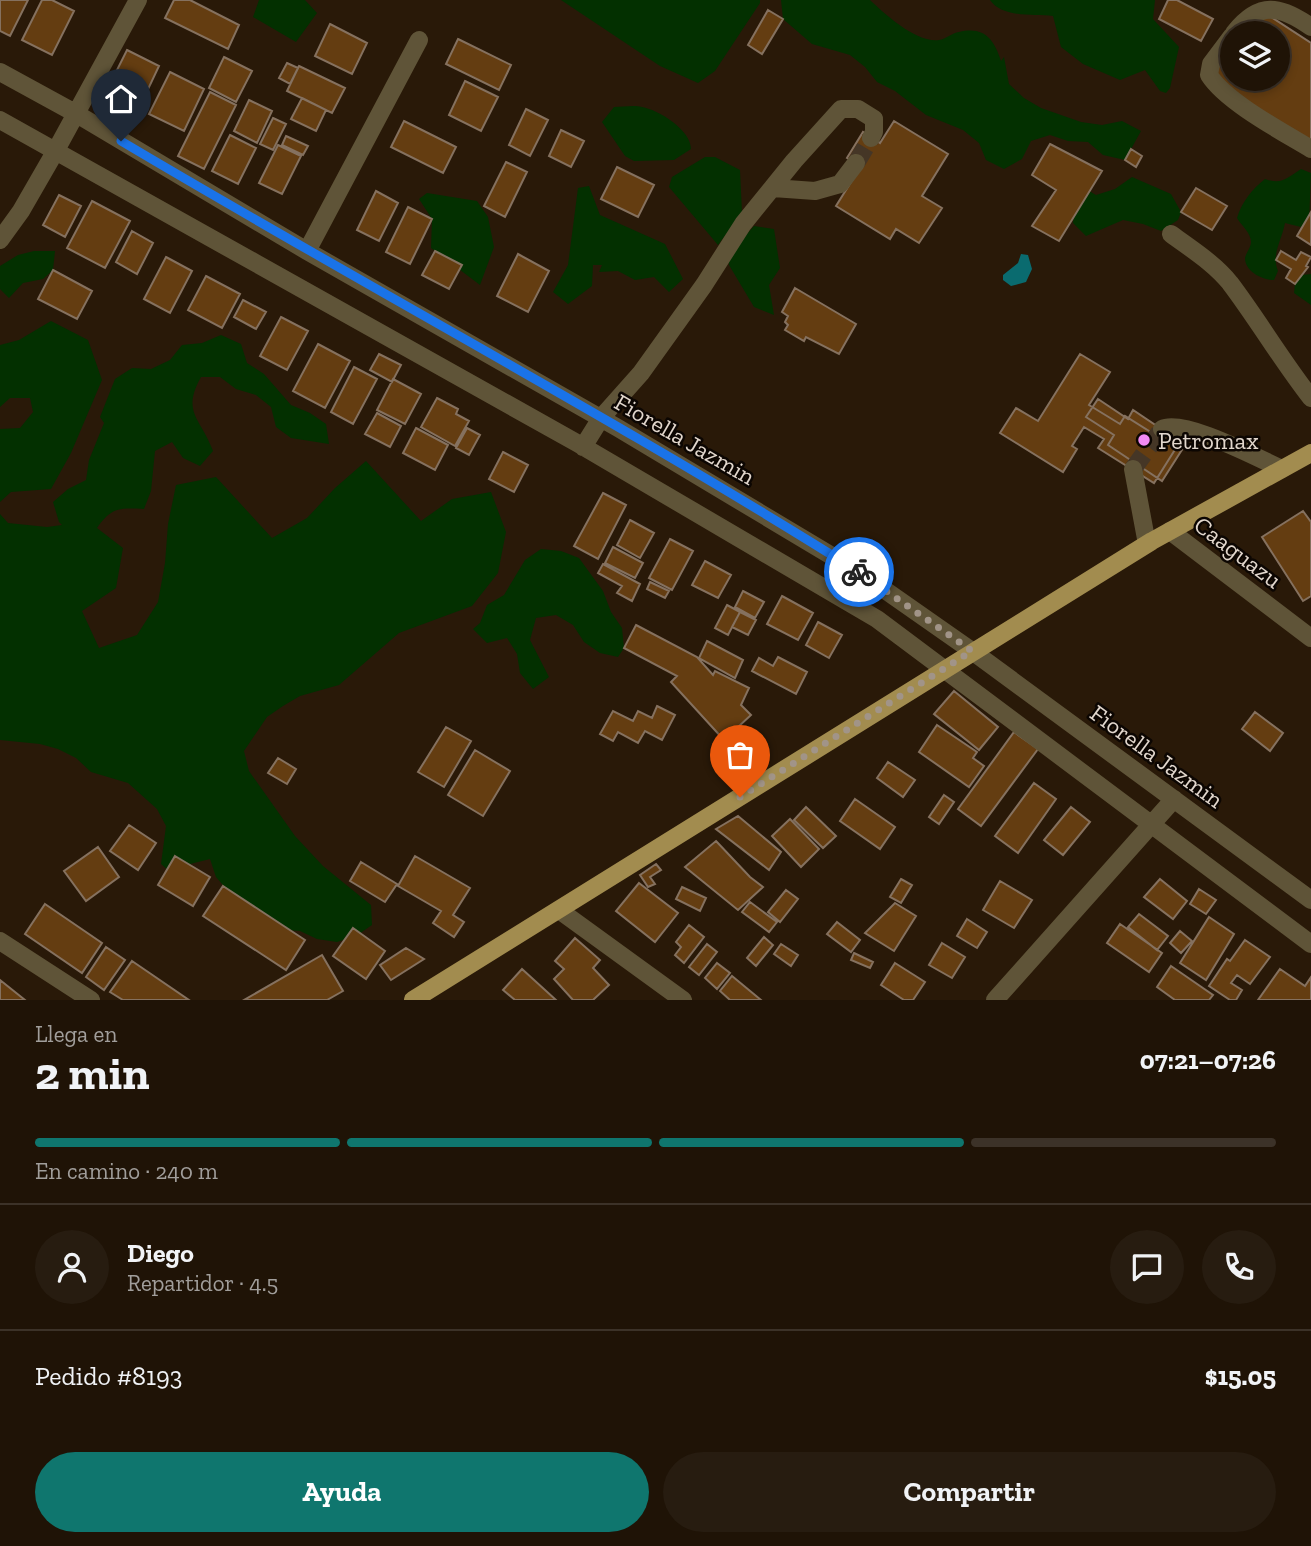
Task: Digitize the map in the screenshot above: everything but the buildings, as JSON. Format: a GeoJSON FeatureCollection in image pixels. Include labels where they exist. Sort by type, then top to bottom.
{"type":"FeatureCollection","features":[{"type":"Feature","properties":{"kind":"main road"},"geometry":{"type":"LineString","coordinates":[[413,1000],[1147,544],[1282,469],[1307,460]]}},
{"type":"Feature","properties":{"kind":"street"},"geometry":{"type":"LineString","coordinates":[[0,240],[21,211],[55,152],[138,0]]}},
{"type":"Feature","properties":{"kind":"street"},"geometry":{"type":"LineString","coordinates":[[1243,21],[1265,4],[1292,13],[1311,27]]}},
{"type":"Feature","properties":{"kind":"street"},"geometry":{"type":"LineString","coordinates":[[307,251],[419,40]]}},
{"type":"Feature","properties":{"kind":"street"},"geometry":{"type":"LineString","coordinates":[[1220,52],[1211,64],[1209,75],[1220,88]]}},
{"type":"Feature","properties":{"kind":"street","name":"Fiorella Jazmin"},"geometry":{"type":"LineString","coordinates":[[0,72],[601,418],[839,559],[972,651],[1311,900]]}},
{"type":"Feature","properties":{"kind":"street"},"geometry":{"type":"LineString","coordinates":[[1224,91],[1311,149]]}},
{"type":"Feature","properties":{"kind":"street"},"geometry":{"type":"LineString","coordinates":[[583,447],[601,418],[641,373],[704,285],[743,224],[841,109],[858,109],[874,119],[871,138]]}},
{"type":"Feature","properties":{"kind":"street"},"geometry":{"type":"LineString","coordinates":[[0,120],[583,447],[877,619],[1311,944]]}},
{"type":"Feature","properties":{"kind":"street"},"geometry":{"type":"LineString","coordinates":[[772,188],[815,191],[841,184],[856,163]]}},
{"type":"Feature","properties":{"kind":"street"},"geometry":{"type":"LineString","coordinates":[[1171,234],[1228,281],[1311,398]]}},
{"type":"Feature","properties":{"kind":"street"},"geometry":{"type":"LineString","coordinates":[[1162,429],[1169,426],[1197,431],[1282,469]]}},
{"type":"Feature","properties":{"kind":"street"},"geometry":{"type":"LineString","coordinates":[[1133,469],[1147,544]]}},
{"type":"Feature","properties":{"kind":"street","name":"Caaguazu"},"geometry":{"type":"LineString","coordinates":[[1170,531],[1311,638]]}},
{"type":"Feature","properties":{"kind":"street"},"geometry":{"type":"LineString","coordinates":[[995,1000],[1174,799]]}},
{"type":"Feature","properties":{"kind":"street"},"geometry":{"type":"LineString","coordinates":[[559,910],[683,1000]]}},
{"type":"Feature","properties":{"kind":"street"},"geometry":{"type":"LineString","coordinates":[[0,941],[91,1000]]}},
{"type":"Feature","properties":{"kind":"green space"},"geometry":{"type":"Polygon","coordinates":[[[259,0],[305,0],[317,13],[296,42],[253,17],[259,0]]]}},
{"type":"Feature","properties":{"kind":"green space"},"geometry":{"type":"Polygon","coordinates":[[[561,0],[760,0],[760,3],[715,71],[698,83],[660,66],[561,0]]]}},
{"type":"Feature","properties":{"kind":"green space"},"geometry":{"type":"Polygon","coordinates":[[[781,0],[870,0],[911,32],[930,40],[968,31],[981,33],[995,46],[1001,61],[1004,57],[1009,84],[1024,98],[1041,108],[1081,122],[1102,125],[1122,121],[1141,131],[1125,160],[1103,155],[1088,142],[1068,141],[1050,135],[1031,141],[1022,159],[1004,169],[986,160],[979,143],[963,130],[926,115],[895,91],[877,82],[865,67],[850,55],[812,44],[783,19],[781,0]]]}},
{"type":"Feature","properties":{"kind":"green space"},"geometry":{"type":"Polygon","coordinates":[[[990,0],[1155,0],[1153,19],[1179,47],[1170,88],[1166,93],[1160,91],[1145,70],[1120,80],[1083,64],[1061,47],[1053,16],[1002,10],[990,0]]]}},
{"type":"Feature","properties":{"kind":"green space"},"geometry":{"type":"Polygon","coordinates":[[[614,107],[642,107],[657,112],[680,128],[690,142],[691,149],[674,160],[634,161],[625,156],[602,122],[614,107]]]}},
{"type":"Feature","properties":{"kind":"green space"},"geometry":{"type":"Polygon","coordinates":[[[705,157],[715,157],[740,170],[742,213],[718,245],[669,187],[672,177],[705,157]]]}},
{"type":"Feature","properties":{"kind":"green space"},"geometry":{"type":"Polygon","coordinates":[[[1301,169],[1311,173],[1309,222],[1301,227],[1285,223],[1276,253],[1278,271],[1274,280],[1265,279],[1251,271],[1246,263],[1251,239],[1237,218],[1248,196],[1265,179],[1280,181],[1301,169]]]}},
{"type":"Feature","properties":{"kind":"green space"},"geometry":{"type":"Polygon","coordinates":[[[1132,177],[1171,194],[1181,212],[1178,220],[1161,231],[1123,220],[1086,236],[1073,223],[1075,205],[1089,191],[1096,195],[1115,189],[1132,177]]]}},
{"type":"Feature","properties":{"kind":"green space"},"geometry":{"type":"Polygon","coordinates":[[[589,186],[600,215],[665,244],[683,279],[669,292],[654,277],[635,280],[618,271],[599,272],[602,265],[593,265],[592,286],[568,304],[553,292],[568,265],[578,188],[589,186]]]}},
{"type":"Feature","properties":{"kind":"green space"},"geometry":{"type":"Polygon","coordinates":[[[427,193],[477,201],[488,217],[494,247],[480,285],[431,248],[432,219],[419,199],[427,193]]]}},
{"type":"Feature","properties":{"kind":"green space"},"geometry":{"type":"Polygon","coordinates":[[[754,226],[774,229],[780,268],[769,285],[774,315],[754,307],[729,265],[728,255],[754,226]]]}},
{"type":"Feature","properties":{"kind":"green space"},"geometry":{"type":"Polygon","coordinates":[[[34,251],[55,251],[53,270],[43,279],[23,283],[9,298],[0,289],[0,266],[18,255],[34,251]]]}},
{"type":"Feature","properties":{"kind":"green space"},"geometry":{"type":"Polygon","coordinates":[[[1311,274],[1311,305],[1294,293],[1295,284],[1302,275],[1311,274]]]}},
{"type":"Feature","properties":{"kind":"green space"},"geometry":{"type":"Polygon","coordinates":[[[51,321],[88,340],[102,380],[71,453],[51,489],[11,492],[0,502],[0,429],[20,428],[33,412],[30,398],[10,398],[0,407],[0,345],[19,340],[51,321]]]}},
{"type":"Feature","properties":{"kind":"green space"},"geometry":{"type":"Polygon","coordinates":[[[221,335],[241,344],[247,363],[264,374],[291,405],[326,424],[329,444],[291,438],[276,427],[271,407],[256,395],[236,389],[220,377],[201,377],[195,389],[193,408],[213,451],[200,466],[183,458],[172,442],[155,451],[151,491],[144,509],[112,512],[97,528],[123,548],[116,588],[82,611],[99,648],[137,635],[158,602],[176,485],[216,477],[272,538],[307,518],[335,488],[366,461],[421,521],[452,499],[491,492],[506,532],[498,573],[472,606],[399,633],[339,685],[300,696],[283,706],[267,717],[244,751],[249,771],[295,836],[323,866],[371,905],[372,925],[356,936],[337,942],[317,939],[300,931],[260,928],[216,877],[210,859],[190,864],[177,878],[161,864],[166,826],[157,809],[128,783],[91,772],[76,758],[58,749],[40,744],[0,740],[0,514],[8,523],[47,527],[62,525],[53,502],[68,489],[86,480],[89,460],[104,423],[100,417],[115,379],[132,368],[151,369],[170,360],[182,345],[202,343],[221,335]]]}},
{"type":"Feature","properties":{"kind":"green space"},"geometry":{"type":"Polygon","coordinates":[[[541,549],[561,551],[579,558],[603,591],[611,612],[622,628],[624,648],[618,657],[600,653],[584,642],[573,625],[556,615],[536,618],[530,640],[549,677],[533,689],[520,673],[517,654],[507,638],[487,643],[473,629],[480,623],[487,605],[504,595],[525,560],[541,549]]]}},
{"type":"Feature","properties":{"kind":"water"},"geometry":{"type":"Polygon","coordinates":[[[1021,254],[1028,255],[1032,269],[1026,282],[1011,286],[1003,280],[1003,275],[1018,263],[1021,254]]]}},
{"type":"Feature","properties":{"kind":"tunnel"},"geometry":{"type":"LineString","coordinates":[[856,163],[871,138]]}},
{"type":"Feature","properties":{"kind":"tunnel"},"geometry":{"type":"LineString","coordinates":[[1133,469],[1162,429]]}},
{"type":"Feature","properties":{"kind":"way so far"},"geometry":{"type":"LineString","coordinates":[[740,797],[972,651],[859,572]]}},
{"type":"Feature","properties":{"kind":"place","name":"Petromax"},"geometry":{"type":"Point","coordinates":[1144,440]}},
{"type":"Feature","properties":{"kind":"route"},"geometry":{"type":"LineString","coordinates":[[121,141],[307,251],[637,439],[859,572]]}}]}
